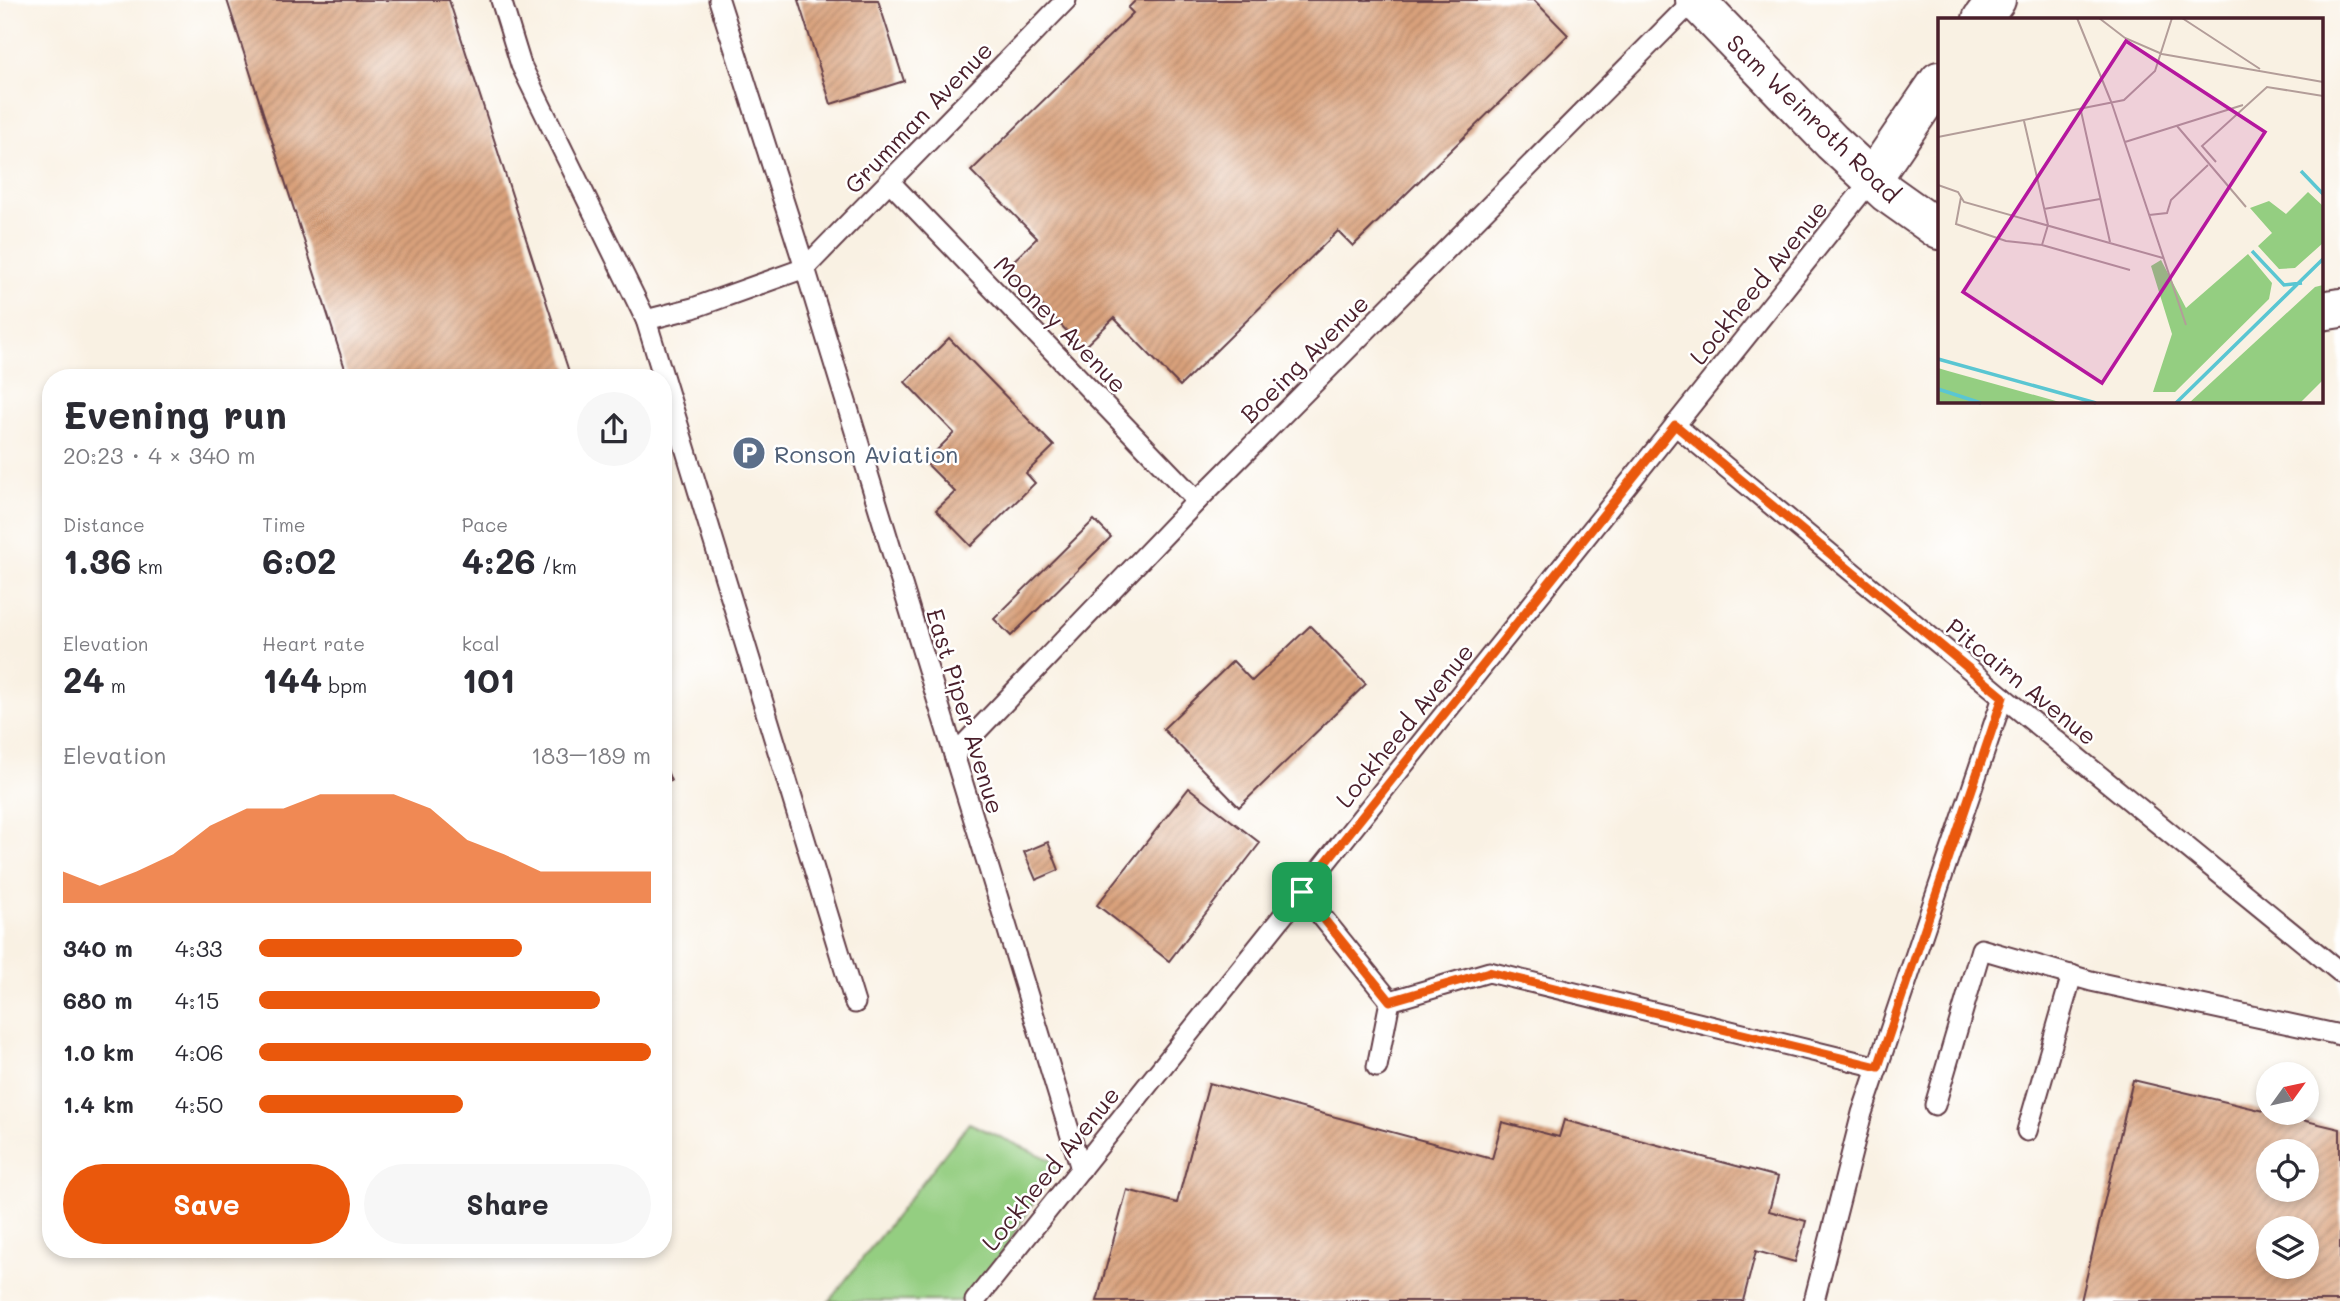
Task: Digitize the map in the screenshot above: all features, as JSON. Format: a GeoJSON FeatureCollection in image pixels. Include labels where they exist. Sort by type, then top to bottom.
{"type":"FeatureCollection","features":[{"type":"Feature","properties":{"kind":"street","name":"Sam Weinroth Road"},"geometry":{"type":"LineString","coordinates":[[1694,0],[1871,179],[1938,229]]}},
{"type":"Feature","properties":{"kind":"street"},"geometry":{"type":"LineString","coordinates":[[1983,18],[1996,0]]}},
{"type":"Feature","properties":{"kind":"street"},"geometry":{"type":"LineString","coordinates":[[1871,179],[1938,82]]}},
{"type":"Feature","properties":{"kind":"street"},"geometry":{"type":"LineString","coordinates":[[2322,311],[2340,308]]}},
{"type":"Feature","properties":{"kind":"lane"},"geometry":{"type":"LineString","coordinates":[[501,0],[521,65],[646,320],[661,369]]}},
{"type":"Feature","properties":{"kind":"lane","name":"East Piper Avenue"},"geometry":{"type":"LineString","coordinates":[[719,0],[805,268],[1081,1168]]}},
{"type":"Feature","properties":{"kind":"lane","name":"Grumman Avenue"},"geometry":{"type":"LineString","coordinates":[[805,268],[1066,0]]}},
{"type":"Feature","properties":{"kind":"lane","name":"Boeing Avenue"},"geometry":{"type":"LineString","coordinates":[[954,755],[1197,500],[1694,0]]}},
{"type":"Feature","properties":{"kind":"lane","name":"Lockheed Avenue"},"geometry":{"type":"LineString","coordinates":[[975,1301],[1871,179]]}},
{"type":"Feature","properties":{"kind":"lane","name":"Mooney Avenue"},"geometry":{"type":"LineString","coordinates":[[890,181],[1197,500]]}},
{"type":"Feature","properties":{"kind":"lane"},"geometry":{"type":"LineString","coordinates":[[646,320],[693,308],[805,268]]}},
{"type":"Feature","properties":{"kind":"lane"},"geometry":{"type":"LineString","coordinates":[[672,405],[855,1003]]}},
{"type":"Feature","properties":{"kind":"lane","name":"Pitcairn Avenue"},"geometry":{"type":"LineString","coordinates":[[1675,425],[2340,972]]}},
{"type":"Feature","properties":{"kind":"lane"},"geometry":{"type":"LineString","coordinates":[[1814,1301],[1862,1113],[2003,697]]}},
{"type":"Feature","properties":{"kind":"lane"},"geometry":{"type":"LineString","coordinates":[[1302,892],[1390,1001]]}},
{"type":"Feature","properties":{"kind":"lane"},"geometry":{"type":"LineString","coordinates":[[1936,1105],[1981,949],[2072,975],[2340,1035]]}},
{"type":"Feature","properties":{"kind":"lane"},"geometry":{"type":"LineString","coordinates":[[1390,1001],[1489,972],[1878,1067]]}},
{"type":"Feature","properties":{"kind":"lane"},"geometry":{"type":"LineString","coordinates":[[2027,1131],[2072,975]]}},
{"type":"Feature","properties":{"kind":"lane"},"geometry":{"type":"LineString","coordinates":[[1377,1067],[1390,1001]]}},
{"type":"Feature","properties":{"kind":"green space"},"geometry":{"type":"Polygon","coordinates":[[[969,1123],[1058,1163],[972,1301],[829,1301],[969,1123]]]}},
{"type":"Feature","properties":{"kind":"building"},"geometry":{"type":"Polygon","coordinates":[[[227,0],[449,0],[568,369],[345,369],[227,0]]]}},
{"type":"Feature","properties":{"kind":"building"},"geometry":{"type":"Polygon","coordinates":[[[798,0],[878,0],[904,81],[831,104],[798,0]]]}},
{"type":"Feature","properties":{"kind":"building"},"geometry":{"type":"Polygon","coordinates":[[[1136,0],[1534,0],[1568,35],[1353,246],[1338,231],[1180,386],[1114,318],[1083,348],[1006,268],[1037,238],[971,171],[1133,13],[1128,8],[1136,0]]]}},
{"type":"Feature","properties":{"kind":"building"},"geometry":{"type":"Polygon","coordinates":[[[949,338],[1054,446],[1026,473],[1035,483],[971,546],[936,510],[955,492],[925,462],[954,433],[905,382],[949,338]]]}},
{"type":"Feature","properties":{"kind":"building"},"geometry":{"type":"Polygon","coordinates":[[[1094,520],[1111,537],[1011,636],[994,619],[1094,520]]]}},
{"type":"Feature","properties":{"kind":"building"},"geometry":{"type":"Polygon","coordinates":[[[1310,626],[1366,684],[1239,807],[1163,729],[1233,661],[1252,681],[1310,626]]]}},
{"type":"Feature","properties":{"kind":"building"},"geometry":{"type":"Polygon","coordinates":[[[1189,788],[1260,843],[1169,961],[1097,905],[1189,788]]]}},
{"type":"Feature","properties":{"kind":"building"},"geometry":{"type":"Polygon","coordinates":[[[1048,842],[1059,870],[1036,880],[1024,852],[1048,842]]]}},
{"type":"Feature","properties":{"kind":"building"},"geometry":{"type":"Polygon","coordinates":[[[2133,1080],[2256,1109],[2256,1125],[2319,1124],[2340,1129],[2340,1301],[2081,1301],[2133,1080]]]}},
{"type":"Feature","properties":{"kind":"building"},"geometry":{"type":"Polygon","coordinates":[[[1209,1083],[1492,1159],[1502,1122],[1559,1137],[1564,1120],[1778,1177],[1769,1211],[1806,1221],[1795,1262],[1756,1251],[1743,1301],[1097,1301],[1127,1190],[1177,1203],[1209,1083]]]}},
{"type":"Feature","properties":{"kind":"place","name":"Ronson Aviation"},"geometry":{"type":"Point","coordinates":[749,453]}},
{"type":"Feature","properties":{"kind":"route"},"geometry":{"type":"LineString","coordinates":[[1675,425],[2003,697],[1878,1067],[1489,972],[1390,1001],[1302,892],[1675,425]]}}]}
